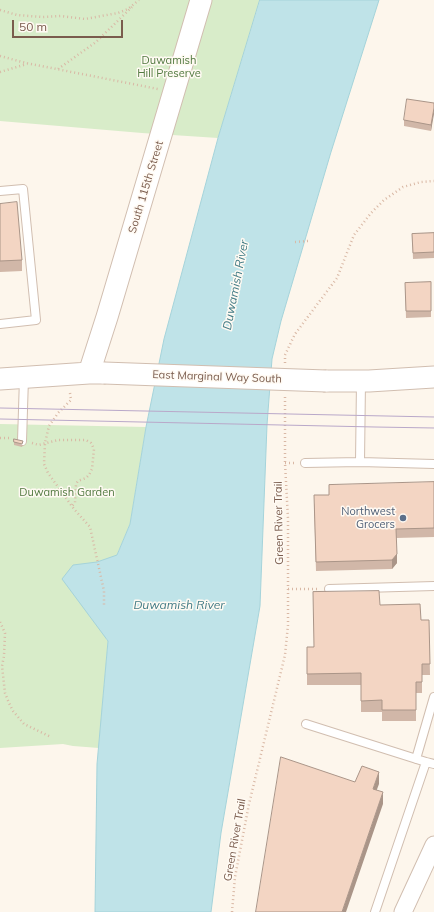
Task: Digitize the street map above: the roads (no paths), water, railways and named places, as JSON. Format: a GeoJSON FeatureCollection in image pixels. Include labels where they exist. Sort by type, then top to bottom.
{"type":"FeatureCollection","features":[{"type":"Feature","properties":{"kind":"street","name":"South 115th Street"},"geometry":{"type":"LineString","coordinates":[[97,373],[107,317],[201,0]]}},
{"type":"Feature","properties":{"kind":"street","name":"East Marginal Way South"},"geometry":{"type":"LineString","coordinates":[[0,379],[97,373],[326,381],[361,381],[434,377]]}},
{"type":"Feature","properties":{"kind":"street"},"geometry":{"type":"LineString","coordinates":[[403,912],[434,846]]}},
{"type":"Feature","properties":{"kind":"lane"},"geometry":{"type":"LineString","coordinates":[[0,191],[23,189],[36,320],[0,324]]}},
{"type":"Feature","properties":{"kind":"lane"},"geometry":{"type":"LineString","coordinates":[[22,441],[24,377]]}},
{"type":"Feature","properties":{"kind":"lane"},"geometry":{"type":"LineString","coordinates":[[360,462],[361,381]]}},
{"type":"Feature","properties":{"kind":"lane"},"geometry":{"type":"LineString","coordinates":[[305,463],[360,462],[434,464]]}},
{"type":"Feature","properties":{"kind":"lane"},"geometry":{"type":"LineString","coordinates":[[329,589],[434,586]]}},
{"type":"Feature","properties":{"kind":"lane"},"geometry":{"type":"LineString","coordinates":[[416,759],[434,697]]}},
{"type":"Feature","properties":{"kind":"lane"},"geometry":{"type":"LineString","coordinates":[[306,724],[430,763],[375,912]]}},
{"type":"Feature","properties":{"kind":"water","name":"Duwamish River"},"geometry":{"type":"Polygon","coordinates":[[[260,0],[379,0],[331,152],[281,321],[272,359],[267,425],[260,606],[221,833],[211,912],[95,912],[97,764],[108,641],[62,579],[73,565],[97,562],[117,555],[130,524],[146,427],[164,339],[218,138],[260,0]]]}},
{"type":"Feature","properties":{"kind":"tram line"},"geometry":{"type":"LineString","coordinates":[[0,408],[434,417]]}},
{"type":"Feature","properties":{"kind":"tram line"},"geometry":{"type":"LineString","coordinates":[[0,419],[434,428]]}},
{"type":"Feature","properties":{"kind":"place","name":"Northwest Grocers"},"geometry":{"type":"Point","coordinates":[403,518]}},
{"type":"Feature","properties":{"kind":"park label","name":"Duwamish Hill Preserve"},"geometry":{"type":"Point","coordinates":[169,67]}},
{"type":"Feature","properties":{"kind":"park label","name":"Duwamish Garden"},"geometry":{"type":"Point","coordinates":[67,493]}}]}
